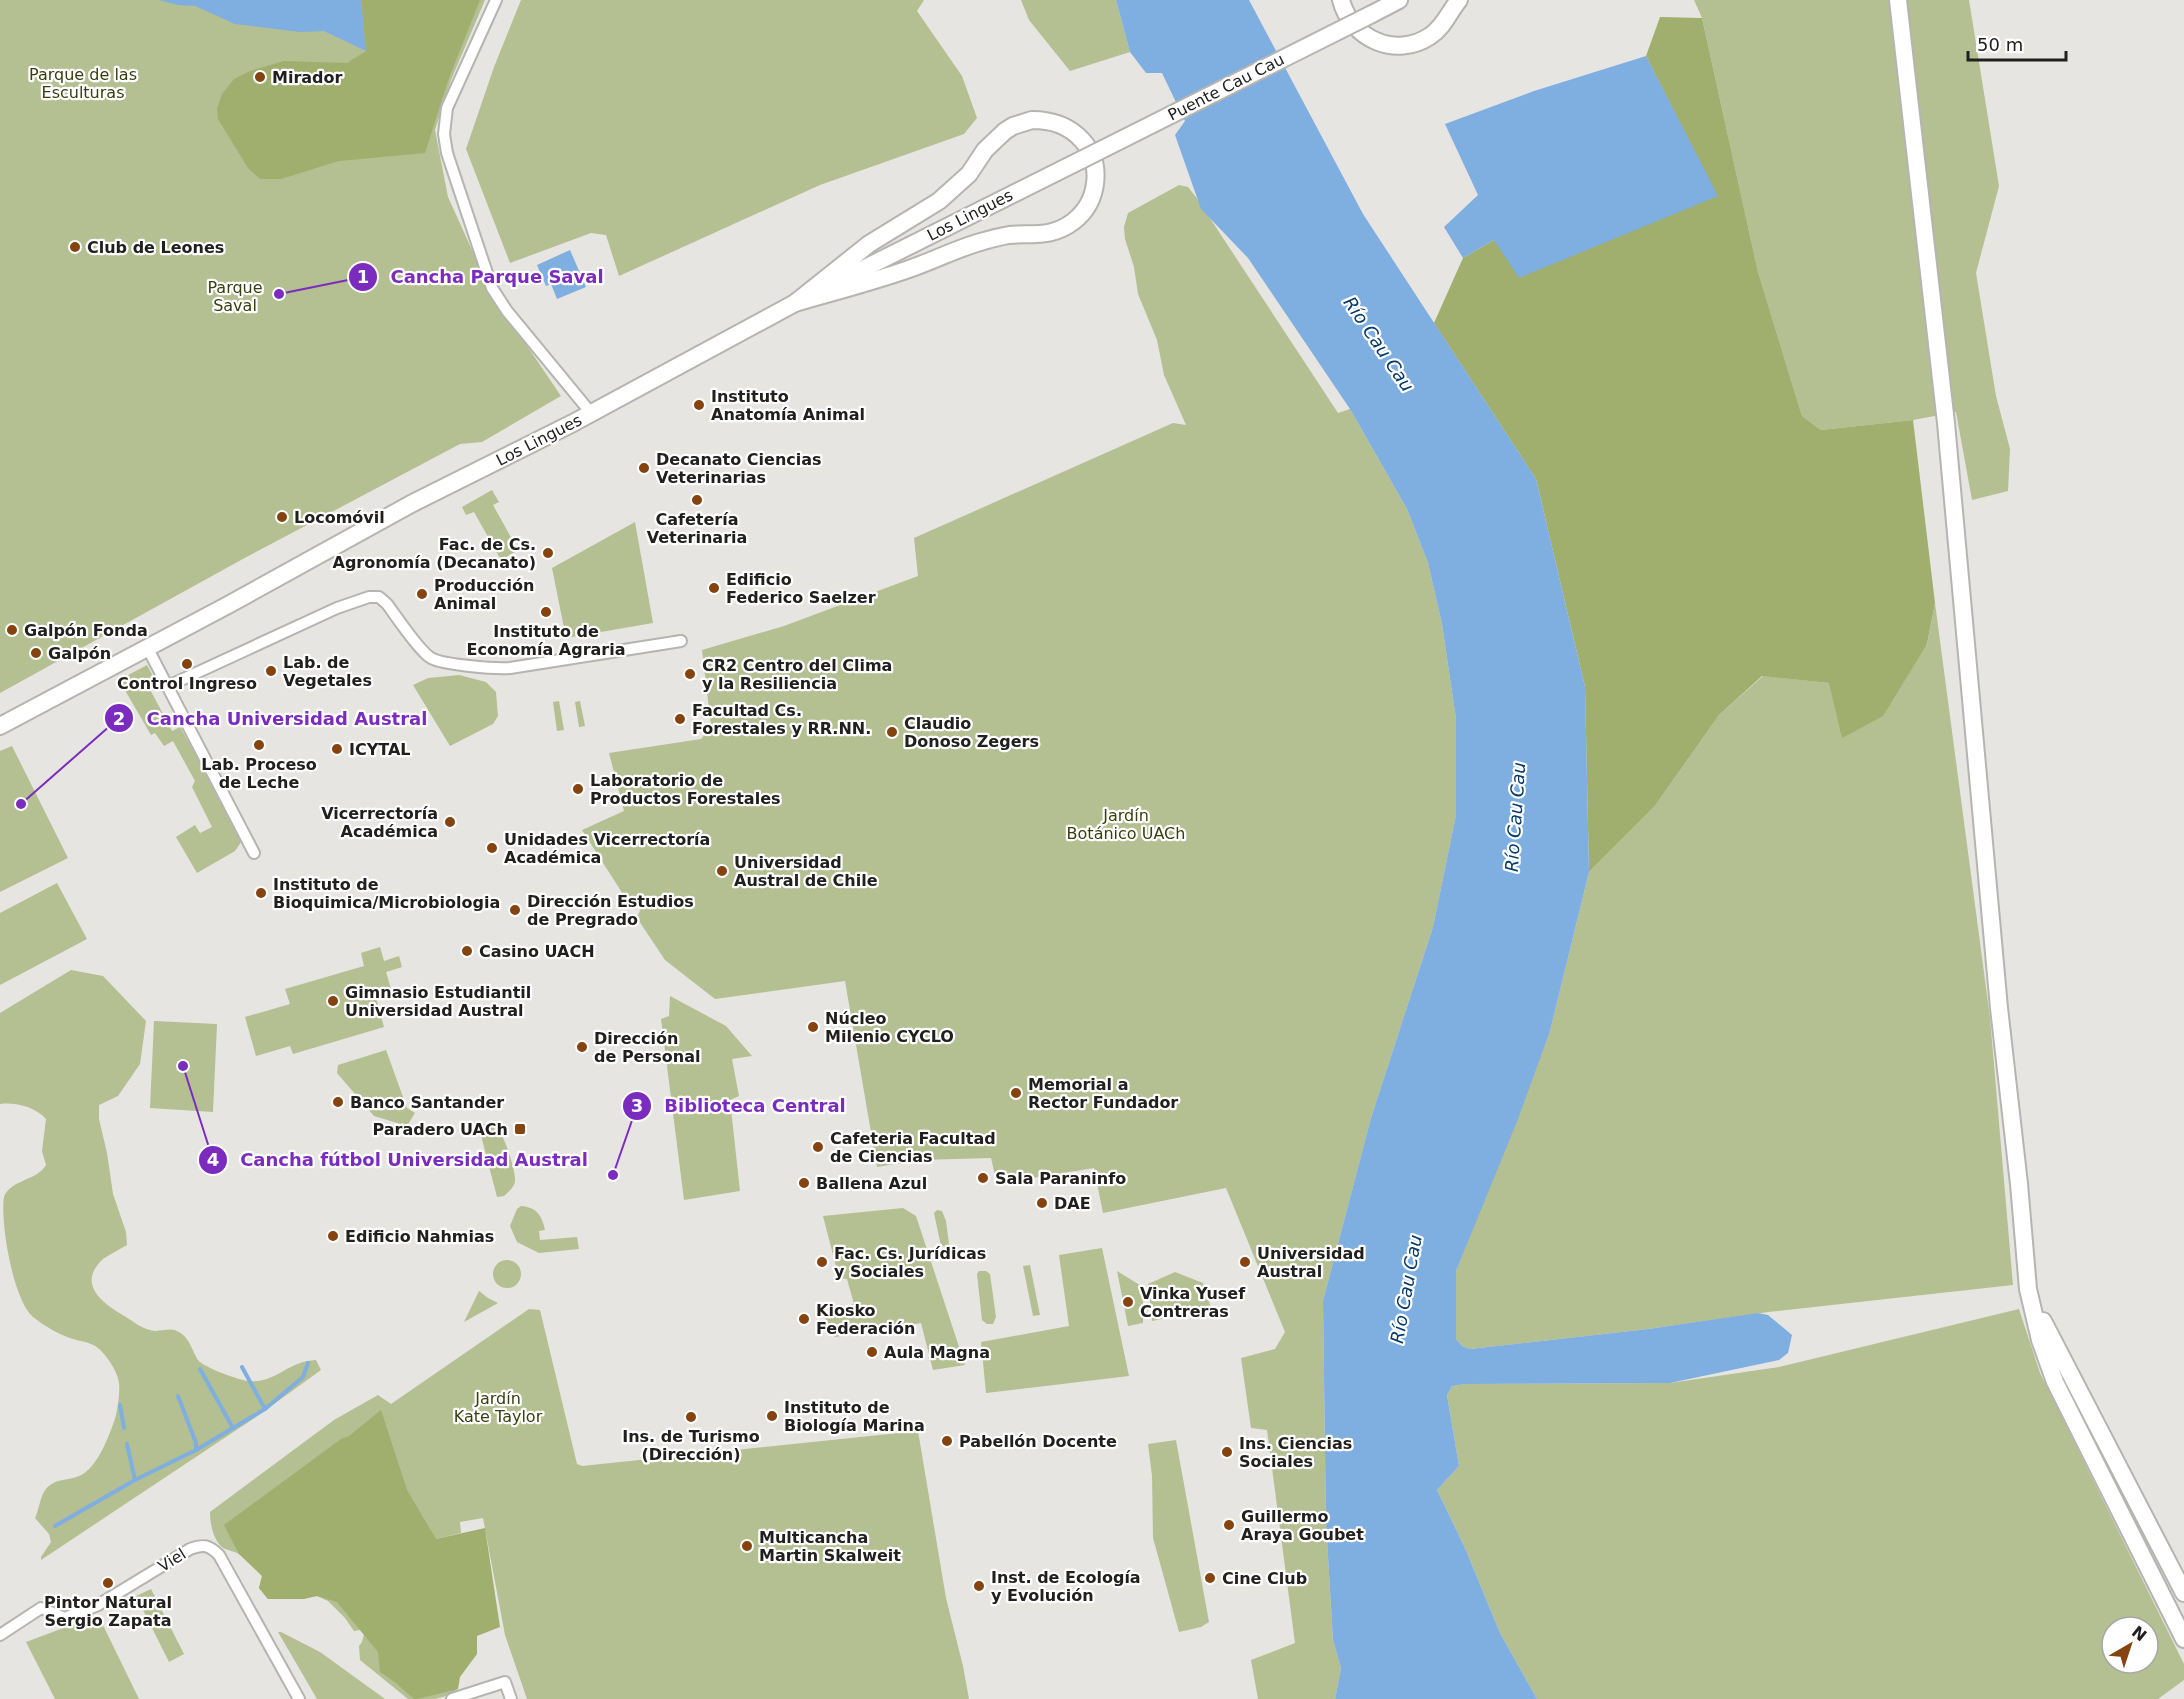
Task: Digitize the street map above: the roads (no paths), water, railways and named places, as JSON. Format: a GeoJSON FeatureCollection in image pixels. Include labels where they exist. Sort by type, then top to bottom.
{"type":"FeatureCollection","features":[{"type":"Feature","properties":{"kind":"main road"},"geometry":{"type":"LineString","coordinates":[[1341,0],[1350,21],[1364,35],[1382,44],[1402,46],[1421,41],[1438,31],[1460,0]]}},
{"type":"Feature","properties":{"kind":"main road","name":"Puente Cau Cau"},"geometry":{"type":"LineString","coordinates":[[1081,160],[1399,0]]}},
{"type":"Feature","properties":{"kind":"main road"},"geometry":{"type":"LineString","coordinates":[[1898,0],[1946,423],[1998,996],[2028,1289],[2040,1340],[2055,1382],[2184,1639]]}},
{"type":"Feature","properties":{"kind":"main road"},"geometry":{"type":"LineString","coordinates":[[1032,120],[1061,124],[1078,135],[1090,151],[1096,179],[1092,197],[1082,214],[1067,225],[1045,234],[1008,236],[976,243],[907,270],[795,303],[869,244],[939,201],[969,174],[995,140],[1014,126],[1032,120]]}},
{"type":"Feature","properties":{"kind":"main road","name":"Los Lingues"},"geometry":{"type":"LineString","coordinates":[[0,726],[411,504],[591,413],[795,303],[1081,160]]}},
{"type":"Feature","properties":{"kind":"main road"},"geometry":{"type":"LineString","coordinates":[[2031,1299],[2184,1593]]}},
{"type":"Feature","properties":{"kind":"street"},"geometry":{"type":"LineString","coordinates":[[496,0],[447,108],[444,134],[447,153],[492,288],[507,311],[591,413]]}},
{"type":"Feature","properties":{"kind":"street"},"geometry":{"type":"LineString","coordinates":[[168,686],[337,608],[369,597],[379,597],[387,604],[431,658],[456,664],[495,669],[510,668],[681,641]]}},
{"type":"Feature","properties":{"kind":"street"},"geometry":{"type":"LineString","coordinates":[[147,648],[254,853]]}},
{"type":"Feature","properties":{"kind":"street","name":"Viel"},"geometry":{"type":"LineString","coordinates":[[0,1635],[41,1608],[65,1618],[98,1605],[202,1544],[211,1547],[219,1555],[299,1699]]}},
{"type":"Feature","properties":{"kind":"street"},"geometry":{"type":"LineString","coordinates":[[452,1699],[505,1682],[511,1699]]}},
{"type":"Feature","properties":{"kind":"water"},"geometry":{"type":"Polygon","coordinates":[[[159,0],[361,0],[366,51],[324,31],[300,32],[235,24],[195,6],[178,5],[159,0]]]}},
{"type":"Feature","properties":{"kind":"water","name":"Río Cau Cau"},"geometry":{"type":"Polygon","coordinates":[[[1116,0],[1249,0],[1363,214],[1536,479],[1585,687],[1589,872],[1550,1031],[1518,1119],[1456,1271],[1456,1339],[1462,1346],[1470,1349],[1648,1329],[1758,1313],[1768,1315],[1792,1335],[1788,1353],[1779,1360],[1670,1383],[1466,1384],[1452,1386],[1447,1395],[1459,1466],[1437,1490],[1465,1548],[1500,1633],[1537,1699],[1335,1699],[1341,1668],[1333,1640],[1326,1523],[1323,1301],[1371,1118],[1433,927],[1456,815],[1456,719],[1442,624],[1428,563],[1407,509],[1350,409],[1248,258],[1201,209],[1175,135],[1185,121],[1162,73],[1146,73],[1130,52],[1116,0]]]}},
{"type":"Feature","properties":{"kind":"water"},"geometry":{"type":"Polygon","coordinates":[[[1646,56],[1718,196],[1519,278],[1494,240],[1463,258],[1444,227],[1478,195],[1445,124],[1534,91],[1646,56]]]}},
{"type":"Feature","properties":{"kind":"water"},"geometry":{"type":"Polygon","coordinates":[[[570,250],[586,287],[557,299],[551,284],[546,286],[537,265],[570,250]]]}},
{"type":"Feature","properties":{"kind":"waterway"},"geometry":{"type":"LineString","coordinates":[[55,1526],[135,1480],[196,1450],[265,1409],[303,1377],[308,1363]]}},
{"type":"Feature","properties":{"kind":"waterway"},"geometry":{"type":"LineString","coordinates":[[242,1367],[265,1409]]}},
{"type":"Feature","properties":{"kind":"waterway"},"geometry":{"type":"LineString","coordinates":[[200,1369],[233,1428]]}},
{"type":"Feature","properties":{"kind":"waterway"},"geometry":{"type":"LineString","coordinates":[[178,1396],[196,1443],[196,1450]]}},
{"type":"Feature","properties":{"kind":"waterway"},"geometry":{"type":"LineString","coordinates":[[120,1405],[124,1428]]}},
{"type":"Feature","properties":{"kind":"waterway"},"geometry":{"type":"LineString","coordinates":[[127,1444],[135,1480]]}},
{"type":"Feature","properties":{"kind":"place","name":"Mirador"},"geometry":{"type":"Point","coordinates":[260,77]}},
{"type":"Feature","properties":{"kind":"place","name":"Club de Leones"},"geometry":{"type":"Point","coordinates":[75,247]}},
{"type":"Feature","properties":{"kind":"place","name":"Cancha Parque Saval"},"geometry":{"type":"Point","coordinates":[279,294]}},
{"type":"Feature","properties":{"kind":"place","name":"Instituto Anatomía Animal"},"geometry":{"type":"Point","coordinates":[699,405]}},
{"type":"Feature","properties":{"kind":"place","name":"Decanato Ciencias Veterinarias"},"geometry":{"type":"Point","coordinates":[644,468]}},
{"type":"Feature","properties":{"kind":"place","name":"Cafetería Veterinaria"},"geometry":{"type":"Point","coordinates":[697,500]}},
{"type":"Feature","properties":{"kind":"place","name":"Locomóvil"},"geometry":{"type":"Point","coordinates":[282,517]}},
{"type":"Feature","properties":{"kind":"place","name":"Fac. de Cs. Agronomía (Decanato)"},"geometry":{"type":"Point","coordinates":[548,553]}},
{"type":"Feature","properties":{"kind":"place","name":"Edificio Federico Saelzer"},"geometry":{"type":"Point","coordinates":[714,588]}},
{"type":"Feature","properties":{"kind":"place","name":"Producción Animal"},"geometry":{"type":"Point","coordinates":[422,594]}},
{"type":"Feature","properties":{"kind":"place","name":"Instituto de Economía Agraria"},"geometry":{"type":"Point","coordinates":[546,612]}},
{"type":"Feature","properties":{"kind":"place","name":"Galpón Fonda"},"geometry":{"type":"Point","coordinates":[12,630]}},
{"type":"Feature","properties":{"kind":"place","name":"Galpón"},"geometry":{"type":"Point","coordinates":[36,653]}},
{"type":"Feature","properties":{"kind":"place","name":"Control Ingreso"},"geometry":{"type":"Point","coordinates":[187,664]}},
{"type":"Feature","properties":{"kind":"place","name":"Lab. de Vegetales"},"geometry":{"type":"Point","coordinates":[271,671]}},
{"type":"Feature","properties":{"kind":"place","name":"CR2 Centro del Clima y la Resiliencia"},"geometry":{"type":"Point","coordinates":[690,674]}},
{"type":"Feature","properties":{"kind":"place","name":"Facultad Cs. Forestales y RR.NN."},"geometry":{"type":"Point","coordinates":[680,719]}},
{"type":"Feature","properties":{"kind":"place","name":"Claudio Donoso Zegers"},"geometry":{"type":"Point","coordinates":[892,732]}},
{"type":"Feature","properties":{"kind":"place","name":"Lab. Proceso de Leche"},"geometry":{"type":"Point","coordinates":[259,745]}},
{"type":"Feature","properties":{"kind":"place","name":"ICYTAL"},"geometry":{"type":"Point","coordinates":[337,749]}},
{"type":"Feature","properties":{"kind":"place","name":"Laboratorio de Productos Forestales"},"geometry":{"type":"Point","coordinates":[578,789]}},
{"type":"Feature","properties":{"kind":"place","name":"Cancha Universidad Austral"},"geometry":{"type":"Point","coordinates":[21,804]}},
{"type":"Feature","properties":{"kind":"place","name":"Vicerrectoría Académica"},"geometry":{"type":"Point","coordinates":[450,822]}},
{"type":"Feature","properties":{"kind":"place","name":"Unidades Vicerrectoría Académica"},"geometry":{"type":"Point","coordinates":[492,848]}},
{"type":"Feature","properties":{"kind":"place","name":"Universidad Austral de Chile"},"geometry":{"type":"Point","coordinates":[722,871]}},
{"type":"Feature","properties":{"kind":"place","name":"Instituto de Bioquimica/Microbiologia"},"geometry":{"type":"Point","coordinates":[261,893]}},
{"type":"Feature","properties":{"kind":"place","name":"Dirección Estudios de Pregrado"},"geometry":{"type":"Point","coordinates":[515,910]}},
{"type":"Feature","properties":{"kind":"place","name":"Casino UACH"},"geometry":{"type":"Point","coordinates":[467,951]}},
{"type":"Feature","properties":{"kind":"place","name":"Gimnasio Estudiantil Universidad Austral"},"geometry":{"type":"Point","coordinates":[333,1001]}},
{"type":"Feature","properties":{"kind":"place","name":"Núcleo Milenio CYCLO"},"geometry":{"type":"Point","coordinates":[813,1027]}},
{"type":"Feature","properties":{"kind":"place","name":"Dirección de Personal"},"geometry":{"type":"Point","coordinates":[582,1047]}},
{"type":"Feature","properties":{"kind":"place","name":"Cancha fútbol Universidad Austral"},"geometry":{"type":"Point","coordinates":[183,1066]}},
{"type":"Feature","properties":{"kind":"place","name":"Memorial a Rector Fundador"},"geometry":{"type":"Point","coordinates":[1016,1093]}},
{"type":"Feature","properties":{"kind":"place","name":"Banco Santander"},"geometry":{"type":"Point","coordinates":[338,1102]}},
{"type":"Feature","properties":{"kind":"place","name":"Paradero UACh"},"geometry":{"type":"Point","coordinates":[520,1129]}},
{"type":"Feature","properties":{"kind":"place","name":"Cafeteria Facultad de Ciencias"},"geometry":{"type":"Point","coordinates":[818,1147]}},
{"type":"Feature","properties":{"kind":"place","name":"Biblioteca Central"},"geometry":{"type":"Point","coordinates":[613,1175]}},
{"type":"Feature","properties":{"kind":"place","name":"Sala Paraninfo"},"geometry":{"type":"Point","coordinates":[983,1178]}},
{"type":"Feature","properties":{"kind":"place","name":"Ballena Azul"},"geometry":{"type":"Point","coordinates":[804,1183]}},
{"type":"Feature","properties":{"kind":"place","name":"DAE"},"geometry":{"type":"Point","coordinates":[1042,1203]}},
{"type":"Feature","properties":{"kind":"place","name":"Edificio Nahmias"},"geometry":{"type":"Point","coordinates":[333,1236]}},
{"type":"Feature","properties":{"kind":"place","name":"Fac. Cs. Jurídicas y Sociales"},"geometry":{"type":"Point","coordinates":[822,1262]}},
{"type":"Feature","properties":{"kind":"place","name":"Universidad Austral"},"geometry":{"type":"Point","coordinates":[1245,1262]}},
{"type":"Feature","properties":{"kind":"place","name":"Vinka Yusef Contreras"},"geometry":{"type":"Point","coordinates":[1128,1302]}},
{"type":"Feature","properties":{"kind":"place","name":"Kiosko Federación"},"geometry":{"type":"Point","coordinates":[804,1319]}},
{"type":"Feature","properties":{"kind":"place","name":"Aula Magna"},"geometry":{"type":"Point","coordinates":[872,1352]}},
{"type":"Feature","properties":{"kind":"place","name":"Instituto de Biología Marina"},"geometry":{"type":"Point","coordinates":[772,1416]}},
{"type":"Feature","properties":{"kind":"place","name":"Ins. de Turismo (Dirección)"},"geometry":{"type":"Point","coordinates":[691,1417]}},
{"type":"Feature","properties":{"kind":"place","name":"Pabellón Docente"},"geometry":{"type":"Point","coordinates":[947,1441]}},
{"type":"Feature","properties":{"kind":"place","name":"Ins. Ciencias Sociales"},"geometry":{"type":"Point","coordinates":[1227,1452]}},
{"type":"Feature","properties":{"kind":"place","name":"Guillermo Araya Goubet"},"geometry":{"type":"Point","coordinates":[1229,1525]}},
{"type":"Feature","properties":{"kind":"place","name":"Multicancha Martin Skalweit"},"geometry":{"type":"Point","coordinates":[747,1546]}},
{"type":"Feature","properties":{"kind":"place","name":"Cine Club"},"geometry":{"type":"Point","coordinates":[1210,1578]}},
{"type":"Feature","properties":{"kind":"place","name":"Pintor Natural Sergio Zapata"},"geometry":{"type":"Point","coordinates":[108,1583]}},
{"type":"Feature","properties":{"kind":"place","name":"Inst. de Ecología y Evolución"},"geometry":{"type":"Point","coordinates":[979,1586]}},
{"type":"Feature","properties":{"kind":"park label","name":"Parque de las Esculturas"},"geometry":{"type":"Point","coordinates":[83,83]}},
{"type":"Feature","properties":{"kind":"park label","name":"Parque Saval"},"geometry":{"type":"Point","coordinates":[235,296]}},
{"type":"Feature","properties":{"kind":"park label","name":"Jardín Botánico UACh"},"geometry":{"type":"Point","coordinates":[1126,824]}},
{"type":"Feature","properties":{"kind":"park label","name":"Jardín Kate Taylor"},"geometry":{"type":"Point","coordinates":[498,1407]}}]}
